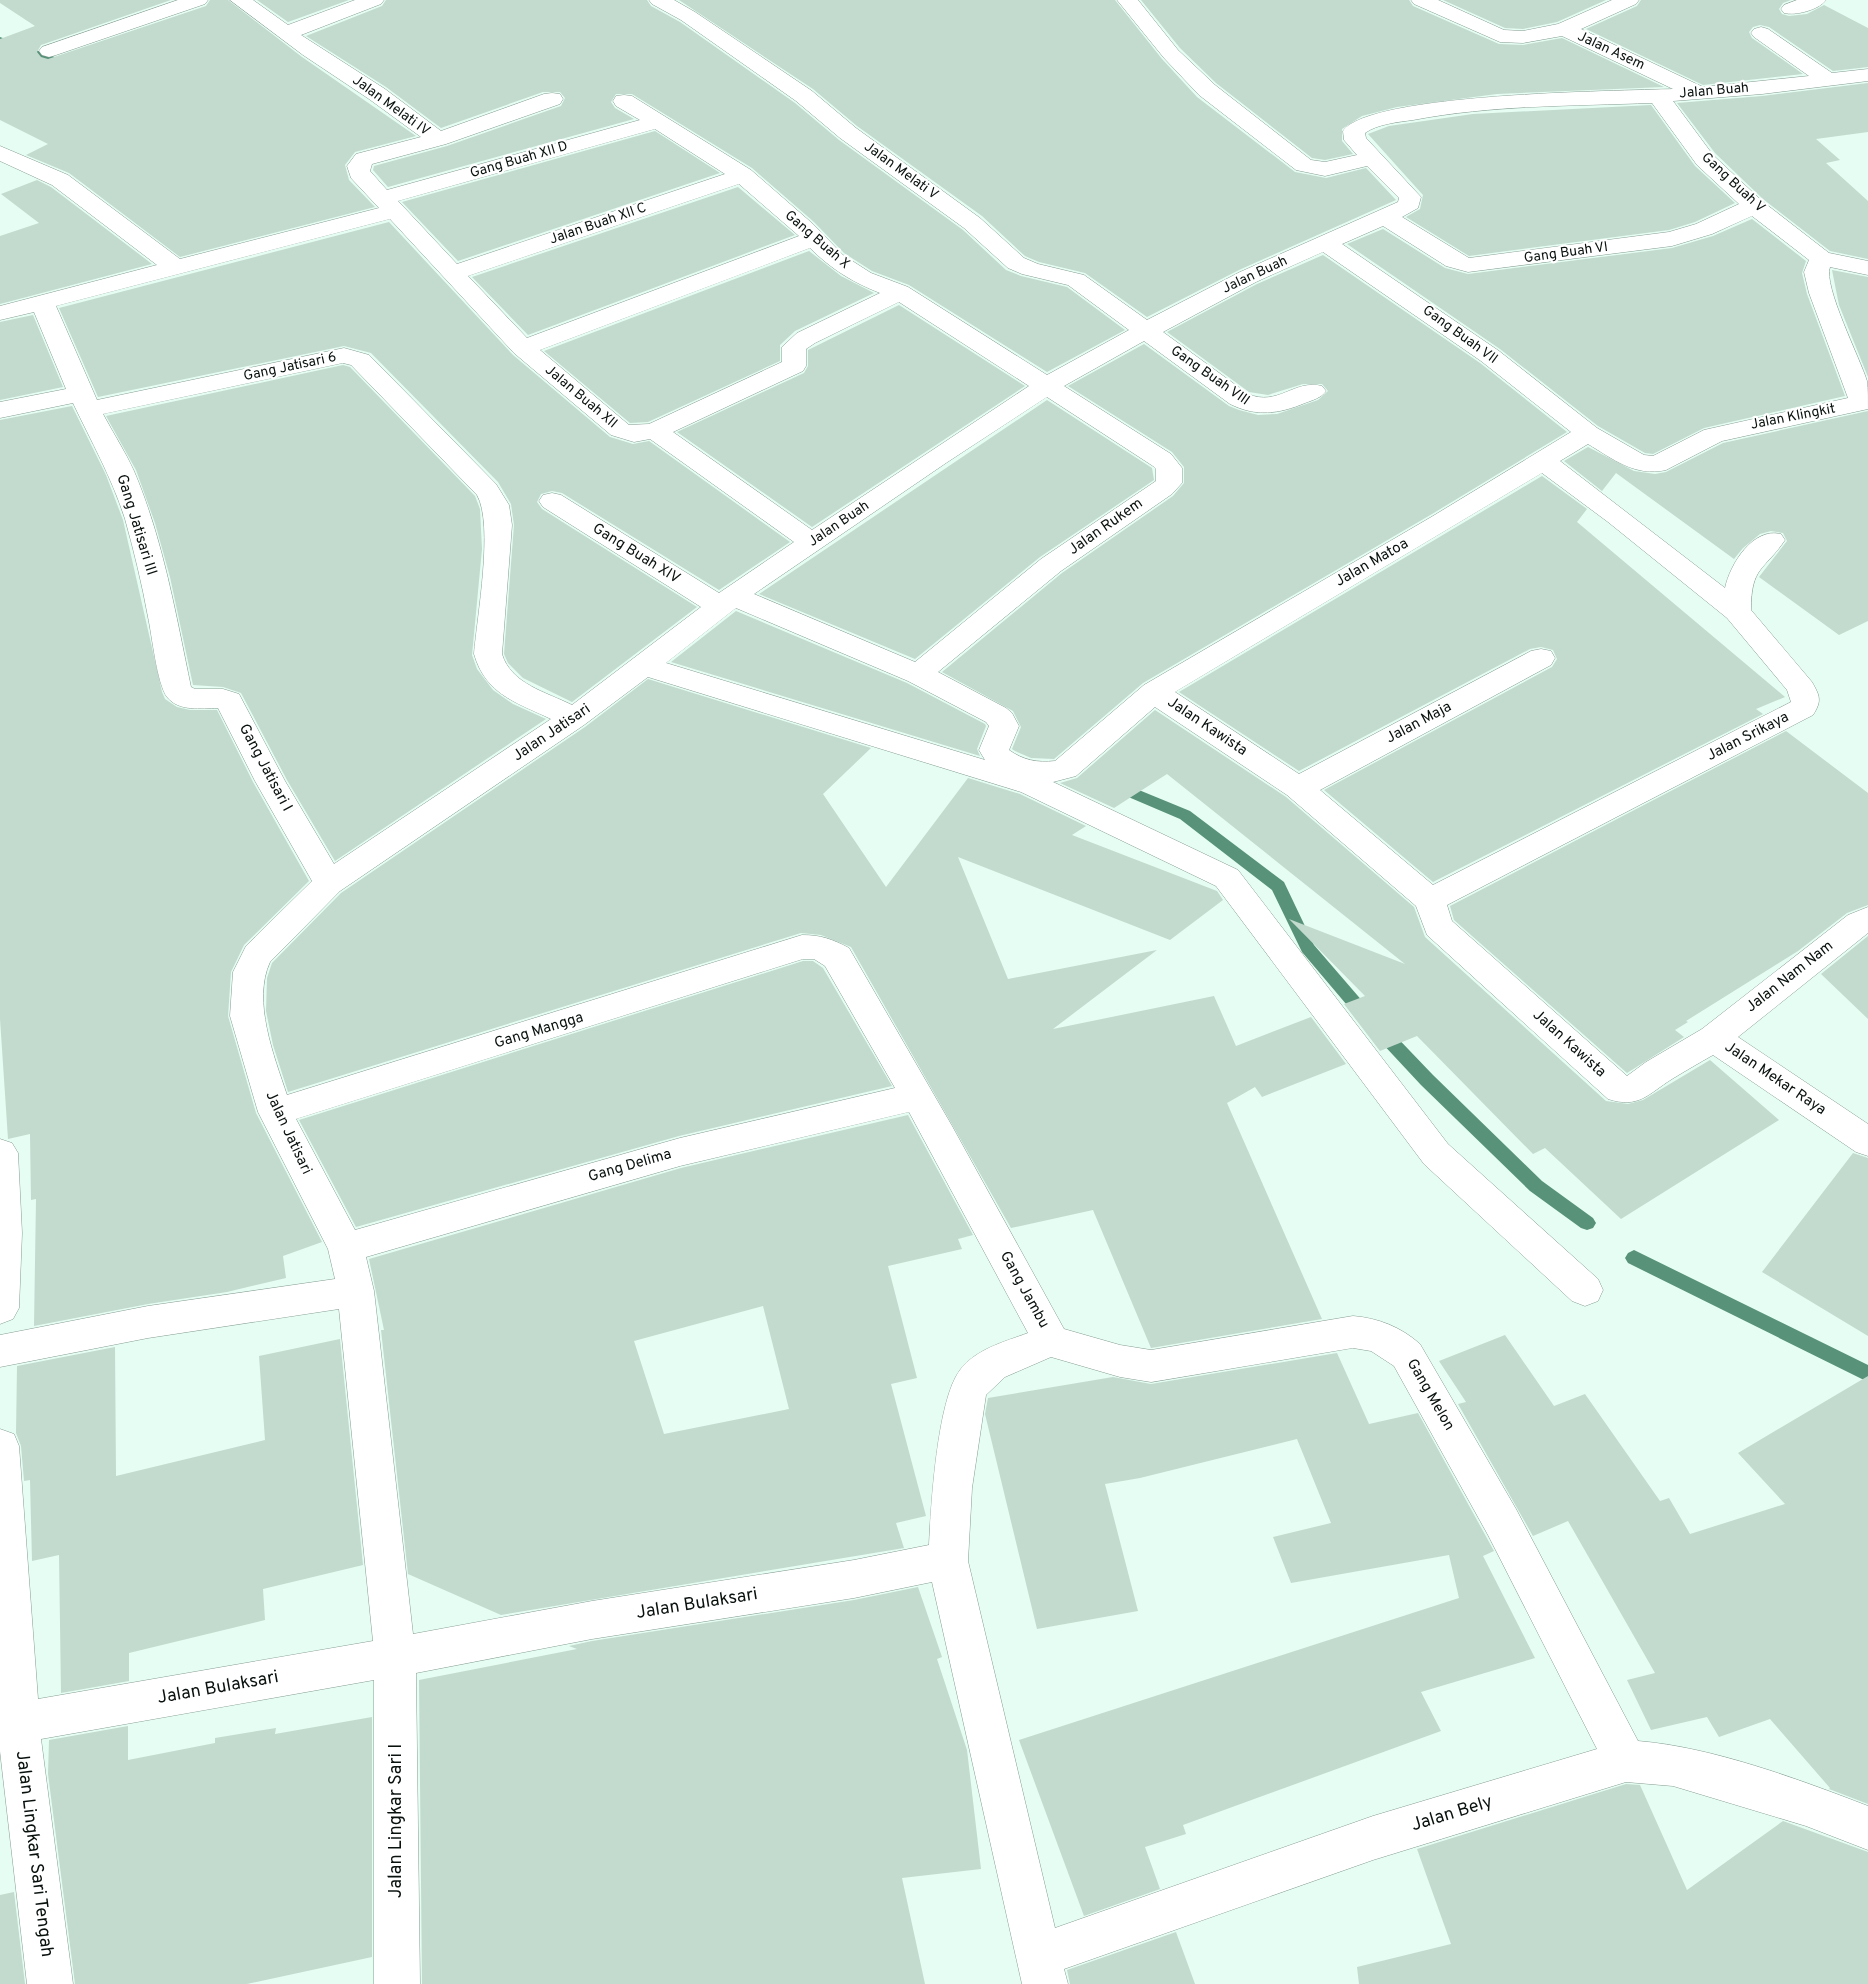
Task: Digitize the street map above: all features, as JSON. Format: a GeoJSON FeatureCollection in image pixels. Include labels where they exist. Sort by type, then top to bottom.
{"type":"FeatureCollection","features":[{"type":"Feature","properties":{"kind":"street"},"geometry":{"type":"LineString","coordinates":[[49,51],[198,0]]}},
{"type":"Feature","properties":{"kind":"street","name":"Jalan Melati IV"},"geometry":{"type":"LineString","coordinates":[[240,0],[438,139]]}},
{"type":"Feature","properties":{"kind":"street"},"geometry":{"type":"LineString","coordinates":[[286,33],[374,0]]}},
{"type":"Feature","properties":{"kind":"street","name":"Jalan Melati V"},"geometry":{"type":"LineString","coordinates":[[659,0],[688,16],[804,96],[848,133],[972,223],[1016,263],[1030,269],[1076,280],[1145,330]]}},
{"type":"Feature","properties":{"kind":"street"},"geometry":{"type":"LineString","coordinates":[[1127,0],[1171,54],[1207,90],[1304,165],[1325,169],[1371,158]]}},
{"type":"Feature","properties":{"kind":"street","name":"Jalan Asem"},"geometry":{"type":"LineString","coordinates":[[1420,0],[1500,36],[1524,37],[1564,29],[1699,93]]}},
{"type":"Feature","properties":{"kind":"street"},"geometry":{"type":"LineString","coordinates":[[1564,29],[1629,0]]}},
{"type":"Feature","properties":{"kind":"street"},"geometry":{"type":"LineString","coordinates":[[1791,9],[1816,0]]}},
{"type":"Feature","properties":{"kind":"street"},"geometry":{"type":"LineString","coordinates":[[1761,33],[1828,80]]}},
{"type":"Feature","properties":{"kind":"street","name":"Jalan Buah"},"geometry":{"type":"LineString","coordinates":[[586,709],[639,672],[727,601],[937,457],[1048,386],[1145,330],[1248,277],[1406,207],[1411,200],[1356,140],[1354,134],[1362,125],[1487,103],[1699,93],[1868,75]]}},
{"type":"Feature","properties":{"kind":"street","name":"Gang Buah V"},"geometry":{"type":"LineString","coordinates":[[1658,96],[1705,160],[1754,206],[1821,258]]}},
{"type":"Feature","properties":{"kind":"street"},"geometry":{"type":"LineString","coordinates":[[438,139],[552,99]]}},
{"type":"Feature","properties":{"kind":"street","name":"Gang Buah X"},"geometry":{"type":"LineString","coordinates":[[624,101],[743,175],[805,229],[835,260],[863,278],[900,292],[1048,386]]}},
{"type":"Feature","properties":{"kind":"street","name":"Gang Buah XII D"},"geometry":{"type":"LineString","coordinates":[[388,205],[657,122]]}},
{"type":"Feature","properties":{"kind":"street","name":"Jalan Melati IV"},"geometry":{"type":"LineString","coordinates":[[388,205],[359,173],[357,166],[364,159],[438,139]]}},
{"type":"Feature","properties":{"kind":"street"},"geometry":{"type":"LineString","coordinates":[[0,153],[60,180],[176,268]]}},
{"type":"Feature","properties":{"kind":"street","name":"Jalan Buah XII C"},"geometry":{"type":"LineString","coordinates":[[453,273],[743,175]]}},
{"type":"Feature","properties":{"kind":"street"},"geometry":{"type":"LineString","coordinates":[[0,313],[309,233],[388,205]]}},
{"type":"Feature","properties":{"kind":"street","name":"Jalan Buah XII"},"geometry":{"type":"LineString","coordinates":[[388,205],[523,348],[620,430],[634,434],[655,431]]}},
{"type":"Feature","properties":{"kind":"street","name":"Gang Buah VI"},"geometry":{"type":"LineString","coordinates":[[1384,216],[1454,261],[1468,265],[1672,239],[1704,230],[1754,206]]}},
{"type":"Feature","properties":{"kind":"street"},"geometry":{"type":"LineString","coordinates":[[523,348],[813,239]]}},
{"type":"Feature","properties":{"kind":"street","name":"Gang Buah VII"},"geometry":{"type":"LineString","coordinates":[[1326,244],[1481,350],[1588,433]]}},
{"type":"Feature","properties":{"kind":"street"},"geometry":{"type":"LineString","coordinates":[[1821,258],[1868,268]]}},
{"type":"Feature","properties":{"kind":"street","name":"Jalan Klingkit"},"geometry":{"type":"LineString","coordinates":[[1588,433],[1638,463],[1648,465],[1657,464],[1713,435],[1860,403],[1861,398],[1821,293],[1816,272],[1821,258]]}},
{"type":"Feature","properties":{"kind":"street"},"geometry":{"type":"LineString","coordinates":[[813,543],[655,431],[794,366],[794,347],[806,338],[900,292]]}},
{"type":"Feature","properties":{"kind":"street","name":"Gang Jatisari III"},"geometry":{"type":"LineString","coordinates":[[42,302],[85,402],[120,469],[138,519],[162,614],[177,690]]}},
{"type":"Feature","properties":{"kind":"street","name":"Gang Buah VIII"},"geometry":{"type":"LineString","coordinates":[[1145,330],[1253,407],[1268,408],[1313,391]]}},
{"type":"Feature","properties":{"kind":"street","name":"Gang Jatisari 6"},"geometry":{"type":"LineString","coordinates":[[0,410],[85,402],[344,355],[360,360],[496,503],[499,514],[488,654],[493,671],[510,687],[586,709]]}},
{"type":"Feature","properties":{"kind":"street","name":"Jalan Rukem"},"geometry":{"type":"LineString","coordinates":[[918,674],[1051,565],[1169,483],[1169,468],[1162,460],[1048,386]]}},
{"type":"Feature","properties":{"kind":"street","name":"Jalan Matoa"},"geometry":{"type":"LineString","coordinates":[[1154,692],[1588,433]]}},
{"type":"Feature","properties":{"kind":"street","name":"Jalan Srikaya"},"geometry":{"type":"LineString","coordinates":[[1430,900],[1803,708],[1806,700],[1803,691],[1737,612],[1617,516],[1543,461]]}},
{"type":"Feature","properties":{"kind":"street","name":"Gang Buah XIV"},"geometry":{"type":"LineString","coordinates":[[552,501],[727,601]]}},
{"type":"Feature","properties":{"kind":"street"},"geometry":{"type":"LineString","coordinates":[[1737,612],[1739,580],[1749,561],[1771,540]]}},
{"type":"Feature","properties":{"kind":"street","name":"Jalan Kawista"},"geometry":{"type":"LineString","coordinates":[[727,601],[918,674],[1002,720],[1004,726],[994,750],[1006,764],[1047,773],[1065,769],[1154,692],[1298,788],[1430,900],[1438,927],[1620,1090]]}},
{"type":"Feature","properties":{"kind":"street","name":"Jalan Maja"},"geometry":{"type":"LineString","coordinates":[[1298,788],[1541,658]]}},
{"type":"Feature","properties":{"kind":"street"},"geometry":{"type":"LineString","coordinates":[[639,672],[1032,785],[1227,878],[1436,1154],[1585,1290]]}},
{"type":"Feature","properties":{"kind":"street","name":"Gang Jatisari I"},"geometry":{"type":"LineString","coordinates":[[177,690],[184,697],[224,697],[229,701],[270,781],[329,883]]}},
{"type":"Feature","properties":{"kind":"street","name":"Jalan Jatisari"},"geometry":{"type":"LineString","coordinates":[[395,1657],[375,1450],[356,1291],[346,1248],[275,1112],[247,1016],[249,972],[257,955],[329,883],[586,709]]}},
{"type":"Feature","properties":{"kind":"street","name":"Jalan Nam Nam"},"geometry":{"type":"LineString","coordinates":[[1714,1038],[1859,923],[1868,919]]}},
{"type":"Feature","properties":{"kind":"street","name":"Gang Mangga"},"geometry":{"type":"LineString","coordinates":[[275,1112],[802,947]]}},
{"type":"Feature","properties":{"kind":"street","name":"Gang Jambu"},"geometry":{"type":"LineString","coordinates":[[802,947],[819,947],[837,957],[1051,1341],[992,1365],[973,1380],[967,1392],[952,1488],[948,1561]]}},
{"type":"Feature","properties":{"kind":"street","name":"Jalan Mekar Raya"},"geometry":{"type":"LineString","coordinates":[[1620,1090],[1634,1089],[1658,1071],[1714,1038],[1868,1142]]}},
{"type":"Feature","properties":{"kind":"street","name":"Gang Delima"},"geometry":{"type":"LineString","coordinates":[[346,1248],[680,1152],[916,1097]]}},
{"type":"Feature","properties":{"kind":"street"},"geometry":{"type":"LineString","coordinates":[[0,1153],[4,1233],[0,1308]]}},
{"type":"Feature","properties":{"kind":"street"},"geometry":{"type":"LineString","coordinates":[[0,1351],[148,1322],[356,1291]]}},
{"type":"Feature","properties":{"kind":"street","name":"Gang Melon"},"geometry":{"type":"LineString","coordinates":[[1051,1341],[1120,1361],[1151,1366],[1353,1332],[1369,1333],[1395,1344],[1407,1355],[1502,1522],[1626,1761]]}},
{"type":"Feature","properties":{"kind":"street","name":"Jalan Lingkar Sari Tengah"},"geometry":{"type":"LineString","coordinates":[[0,1446],[18,1723],[50,1984]]}},
{"type":"Feature","properties":{"kind":"street"},"geometry":{"type":"LineString","coordinates":[[948,1561],[1043,1969]]}},
{"type":"Feature","properties":{"kind":"street","name":"Jalan Bulaksari"},"geometry":{"type":"LineString","coordinates":[[18,1723],[592,1620],[854,1579],[906,1567],[948,1561]]}},
{"type":"Feature","properties":{"kind":"street","name":"Jalan Lingkar Sari I"},"geometry":{"type":"LineString","coordinates":[[395,1657],[397,1984]]}},
{"type":"Feature","properties":{"kind":"street","name":"Jalan Bely"},"geometry":{"type":"LineString","coordinates":[[1043,1969],[1373,1838],[1626,1761],[1673,1766],[1806,1804],[1868,1828]]}},
{"type":"Feature","properties":{"kind":"building"},"geometry":{"type":"Polygon","coordinates":[[[0,0],[171,0],[41,45],[37,52],[41,57],[48,59],[206,6],[210,0],[228,0],[302,57],[416,136],[355,152],[345,165],[349,180],[375,207],[180,257],[69,173],[26,155],[48,144],[0,120],[0,39],[35,26],[0,3],[0,0]]]}},
{"type":"Feature","properties":{"kind":"building"},"geometry":{"type":"Polygon","coordinates":[[[257,0],[349,0],[288,22],[257,0]]]}},
{"type":"Feature","properties":{"kind":"building"},"geometry":{"type":"Polygon","coordinates":[[[386,0],[647,0],[651,6],[680,22],[795,103],[839,140],[963,230],[1006,270],[1067,287],[1125,330],[1047,372],[909,285],[872,271],[844,253],[814,222],[752,168],[632,94],[616,94],[611,102],[615,108],[634,119],[388,187],[373,170],[374,166],[447,146],[561,106],[565,98],[560,92],[543,92],[441,128],[386,87],[306,36],[382,6],[386,0]]]}},
{"type":"Feature","properties":{"kind":"building"},"geometry":{"type":"Polygon","coordinates":[[[679,0],[1115,0],[1162,59],[1197,97],[1295,172],[1326,178],[1366,168],[1396,200],[1239,270],[1147,317],[1085,273],[1039,262],[1025,256],[982,216],[857,126],[813,89],[679,0]]]}},
{"type":"Feature","properties":{"kind":"building"},"geometry":{"type":"Polygon","coordinates":[[[1141,0],[1409,0],[1413,6],[1499,44],[1523,45],[1562,38],[1664,87],[1497,94],[1397,107],[1362,116],[1342,129],[1342,141],[1353,154],[1325,160],[1312,158],[1216,83],[1180,48],[1141,0]]]}},
{"type":"Feature","properties":{"kind":"building"},"geometry":{"type":"Polygon","coordinates":[[[1443,0],[1606,0],[1557,22],[1523,29],[1505,28],[1443,0]]]}},
{"type":"Feature","properties":{"kind":"building"},"geometry":{"type":"Polygon","coordinates":[[[1641,0],[1791,0],[1783,3],[1779,9],[1782,14],[1789,16],[1807,14],[1824,5],[1868,28],[1868,67],[1833,71],[1769,27],[1760,25],[1753,27],[1749,32],[1752,38],[1803,74],[1703,85],[1586,29],[1637,6],[1641,0]]]}},
{"type":"Feature","properties":{"kind":"building"},"geometry":{"type":"Polygon","coordinates":[[[1868,83],[1868,132],[1816,139],[1840,160],[1826,163],[1868,201],[1868,259],[1830,251],[1763,199],[1715,153],[1677,103],[1762,96],[1868,83]]]}},
{"type":"Feature","properties":{"kind":"building"},"geometry":{"type":"Polygon","coordinates":[[[1651,105],[1695,166],[1735,203],[1695,222],[1669,230],[1469,256],[1406,217],[1420,209],[1423,195],[1368,134],[1389,126],[1473,114],[1651,105]]]}},
{"type":"Feature","properties":{"kind":"building"},"geometry":{"type":"Polygon","coordinates":[[[655,131],[720,173],[458,261],[402,202],[655,131]]]}},
{"type":"Feature","properties":{"kind":"building"},"geometry":{"type":"Polygon","coordinates":[[[37,180],[51,187],[152,264],[0,304],[0,236],[39,223],[1,194],[37,180]]]}},
{"type":"Feature","properties":{"kind":"building"},"geometry":{"type":"Polygon","coordinates":[[[738,187],[795,235],[528,335],[472,277],[738,187]]]}},
{"type":"Feature","properties":{"kind":"building"},"geometry":{"type":"Polygon","coordinates":[[[1752,219],[1806,261],[1802,273],[1807,294],[1845,396],[1704,428],[1653,454],[1645,453],[1598,426],[1500,349],[1347,244],[1383,229],[1445,268],[1468,274],[1672,248],[1713,236],[1752,219]]]}},
{"type":"Feature","properties":{"kind":"building"},"geometry":{"type":"Polygon","coordinates":[[[389,222],[513,355],[610,437],[633,444],[649,441],[790,542],[719,590],[562,493],[552,491],[541,494],[537,502],[542,509],[697,607],[572,702],[523,678],[508,663],[504,654],[514,525],[511,504],[498,482],[371,353],[344,346],[98,397],[59,308],[389,222]]]}},
{"type":"Feature","properties":{"kind":"building"},"geometry":{"type":"Polygon","coordinates":[[[809,251],[841,276],[874,293],[795,331],[780,345],[780,361],[648,422],[630,423],[544,351],[809,251]]]}},
{"type":"Feature","properties":{"kind":"building"},"geometry":{"type":"Polygon","coordinates":[[[1323,255],[1480,363],[1567,432],[1143,683],[1054,759],[1031,758],[1015,751],[1012,749],[1021,727],[1013,711],[942,672],[1062,573],[1173,496],[1184,483],[1184,467],[1172,452],[1068,386],[1144,344],[1229,406],[1239,410],[1258,415],[1277,414],[1318,400],[1328,391],[1322,384],[1303,384],[1268,395],[1249,392],[1167,332],[1257,284],[1323,255]]]}},
{"type":"Feature","properties":{"kind":"building"},"geometry":{"type":"Polygon","coordinates":[[[1832,270],[1868,277],[1868,377],[1839,305],[1832,270]]]}},
{"type":"Feature","properties":{"kind":"building"},"geometry":{"type":"Polygon","coordinates":[[[899,305],[1025,386],[812,527],[677,432],[804,373],[808,366],[808,350],[899,305]]]}},
{"type":"Feature","properties":{"kind":"building"},"geometry":{"type":"Polygon","coordinates":[[[33,315],[63,387],[0,400],[0,322],[33,315]]]}},
{"type":"Feature","properties":{"kind":"building"},"geometry":{"type":"Polygon","coordinates":[[[343,365],[350,367],[475,496],[480,509],[482,549],[472,655],[477,669],[493,690],[513,704],[546,719],[335,861],[287,780],[241,693],[223,687],[193,685],[170,577],[155,523],[136,470],[106,416],[343,365]]]}},
{"type":"Feature","properties":{"kind":"building"},"geometry":{"type":"Polygon","coordinates":[[[1047,400],[1152,468],[1154,480],[1040,557],[915,659],[759,594],[1047,400]]]}},
{"type":"Feature","properties":{"kind":"building"},"geometry":{"type":"Polygon","coordinates":[[[72,406],[106,475],[123,520],[165,699],[177,707],[190,710],[217,710],[253,782],[309,881],[244,945],[231,972],[228,1016],[256,1113],[322,1242],[283,1256],[286,1278],[227,1292],[148,1304],[34,1326],[36,1199],[31,1200],[30,1134],[8,1139],[0,1019],[0,420],[72,406]]]}},
{"type":"Feature","properties":{"kind":"building"},"geometry":{"type":"Polygon","coordinates":[[[1868,411],[1868,621],[1839,635],[1759,577],[1787,541],[1783,533],[1771,531],[1760,534],[1734,559],[1616,473],[1602,491],[1564,461],[1588,447],[1634,471],[1655,474],[1666,472],[1723,443],[1868,411]]]}},
{"type":"Feature","properties":{"kind":"building"},"geometry":{"type":"Polygon","coordinates":[[[1542,476],[1587,509],[1577,522],[1785,697],[1756,709],[1763,714],[1433,882],[1324,790],[1552,667],[1557,659],[1553,650],[1541,647],[1530,649],[1299,771],[1179,692],[1542,476]]]}},
{"type":"Feature","properties":{"kind":"building"},"geometry":{"type":"Polygon","coordinates":[[[736,611],[907,683],[985,724],[977,749],[980,756],[671,662],[736,611]]]}},
{"type":"Feature","properties":{"kind":"building"},"geometry":{"type":"Polygon","coordinates":[[[648,679],[871,748],[823,794],[886,887],[968,778],[1020,794],[1086,826],[1072,835],[1217,891],[1223,900],[1170,940],[958,857],[1008,979],[1157,950],[1053,1029],[1214,996],[1236,1046],[1311,1017],[1346,1064],[1262,1097],[1255,1087],[1227,1103],[1322,1319],[1151,1348],[1093,1210],[1011,1228],[851,947],[821,935],[801,933],[288,1092],[273,1045],[266,1011],[267,978],[272,963],[341,893],[585,727],[648,679]]]}},
{"type":"Feature","properties":{"kind":"building"},"geometry":{"type":"Polygon","coordinates":[[[1155,710],[1286,797],[1414,907],[1425,937],[1606,1101],[1628,1104],[1643,1100],[1710,1060],[1779,1120],[1621,1219],[1545,1148],[1533,1154],[1417,1036],[1380,1051],[1344,1004],[1365,996],[1289,919],[1405,964],[1167,774],[1114,808],[1060,783],[1077,778],[1155,710]]]}},
{"type":"Feature","properties":{"kind":"building"},"geometry":{"type":"Polygon","coordinates":[[[1786,731],[1868,793],[1868,905],[1847,913],[1798,951],[1686,1021],[1688,1022],[1675,1030],[1684,1037],[1627,1073],[1454,920],[1450,906],[1786,731]]]}},
{"type":"Feature","properties":{"kind":"building"},"geometry":{"type":"Polygon","coordinates":[[[1868,936],[1868,1019],[1821,974],[1868,936]]]}},
{"type":"Feature","properties":{"kind":"building"},"geometry":{"type":"Polygon","coordinates":[[[803,961],[813,961],[823,968],[892,1086],[679,1136],[356,1227],[299,1120],[803,961]]]}},
{"type":"Feature","properties":{"kind":"building"},"geometry":{"type":"Polygon","coordinates":[[[908,1115],[973,1235],[958,1239],[962,1249],[888,1266],[917,1378],[891,1384],[926,1516],[896,1523],[904,1548],[501,1615],[408,1574],[381,1330],[384,1330],[369,1259],[681,1168],[908,1115]],[[763,1306],[634,1341],[664,1434],[789,1409],[763,1306]]]}},
{"type":"Feature","properties":{"kind":"building"},"geometry":{"type":"Polygon","coordinates":[[[1853,1153],[1868,1158],[1868,1336],[1762,1272],[1853,1153]]]}},
{"type":"Feature","properties":{"kind":"building"},"geometry":{"type":"Polygon","coordinates":[[[1505,1335],[1554,1406],[1585,1394],[1660,1501],[1669,1498],[1690,1534],[1785,1504],[1738,1453],[1868,1376],[1868,1804],[1829,1789],[1770,1719],[1719,1737],[1707,1717],[1651,1730],[1627,1680],[1655,1673],[1568,1521],[1533,1536],[1458,1404],[1466,1402],[1439,1361],[1505,1335]]]}},
{"type":"Feature","properties":{"kind":"building"},"geometry":{"type":"Polygon","coordinates":[[[340,1339],[363,1565],[263,1589],[265,1620],[129,1653],[129,1681],[61,1693],[59,1555],[32,1561],[30,1480],[24,1481],[21,1446],[16,1433],[17,1366],[115,1347],[116,1476],[265,1440],[259,1356],[340,1339]]]}},
{"type":"Feature","properties":{"kind":"building"},"geometry":{"type":"Polygon","coordinates":[[[1337,1353],[1369,1424],[1418,1413],[1494,1551],[1483,1556],[1535,1658],[1421,1692],[1441,1731],[1183,1825],[1186,1834],[1145,1847],[1160,1889],[1084,1916],[1019,1740],[1459,1598],[1449,1555],[1291,1583],[1273,1537],[1331,1523],[1297,1439],[1140,1478],[1105,1484],[1138,1611],[1037,1629],[985,1414],[988,1398],[1113,1377],[1151,1384],[1337,1353]]]}},
{"type":"Feature","properties":{"kind":"building"},"geometry":{"type":"Polygon","coordinates":[[[918,1587],[942,1657],[937,1659],[967,1750],[981,1869],[902,1878],[925,1984],[422,1984],[419,1680],[577,1649],[569,1646],[592,1641],[854,1600],[918,1587]]]}},
{"type":"Feature","properties":{"kind":"building"},"geometry":{"type":"Polygon","coordinates":[[[372,1717],[372,1957],[247,1984],[75,1984],[48,1774],[49,1740],[128,1726],[128,1760],[215,1743],[215,1738],[276,1728],[275,1734],[372,1717]]]}},
{"type":"Feature","properties":{"kind":"building"},"geometry":{"type":"Polygon","coordinates":[[[1626,1784],[1640,1785],[1687,1890],[1783,1821],[1868,1852],[1868,1984],[1359,1984],[1357,1967],[1451,1944],[1417,1849],[1626,1784]]]}},
{"type":"Feature","properties":{"kind":"building"},"geometry":{"type":"Polygon","coordinates":[[[14,1892],[25,1984],[0,1984],[0,1895],[14,1892]]]}},
{"type":"Feature","properties":{"kind":"building"},"geometry":{"type":"Polygon","coordinates":[[[1176,1932],[1195,1984],[1070,1984],[1067,1970],[1176,1932]]]}},
{"type":"Feature","properties":{"kind":"waterway"},"geometry":{"type":"LineString","coordinates":[[0,40],[70,66]]}},
{"type":"Feature","properties":{"kind":"waterway"},"geometry":{"type":"LineString","coordinates":[[1117,786],[1185,815],[1278,886],[1308,948],[1358,1007],[1427,1080],[1536,1186],[1587,1223]]}},
{"type":"Feature","properties":{"kind":"waterway"},"geometry":{"type":"LineString","coordinates":[[1634,1258],[1868,1374]]}}]}
